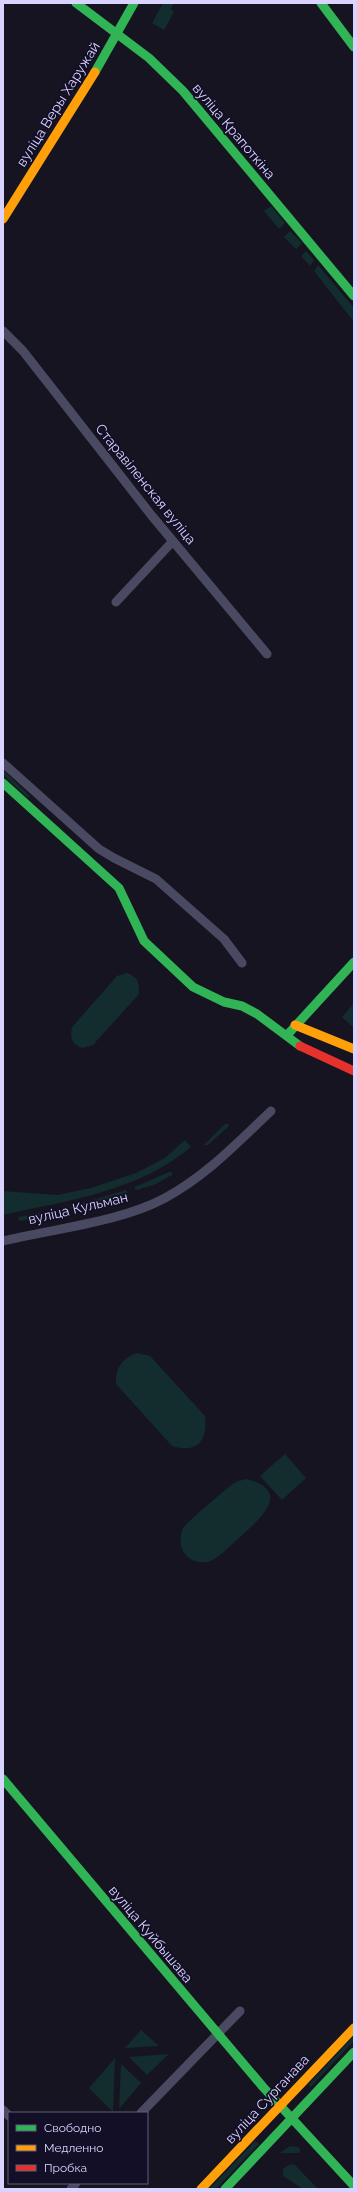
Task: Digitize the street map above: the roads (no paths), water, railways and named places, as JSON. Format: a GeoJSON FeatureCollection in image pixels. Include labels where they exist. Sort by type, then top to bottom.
{"type":"FeatureCollection","features":[{"type":"Feature","properties":{"kind":"main road","name":"вуліца Крапоткіна"},"geometry":{"type":"LineString","coordinates":[[76,3],[118,33],[149,58],[183,91],[354,296]]}},
{"type":"Feature","properties":{"kind":"main road","name":"вуліца Веры Харужай"},"geometry":{"type":"LineString","coordinates":[[3,219],[118,33],[134,3]]}},
{"type":"Feature","properties":{"kind":"main road"},"geometry":{"type":"LineString","coordinates":[[322,3],[354,47]]}},
{"type":"Feature","properties":{"kind":"main road"},"geometry":{"type":"LineString","coordinates":[[3,783],[119,888],[128,904],[135,924],[144,941],[170,968],[193,987],[224,1002],[242,1006],[261,1016],[304,1049],[354,1071]]}},
{"type":"Feature","properties":{"kind":"main road"},"geometry":{"type":"LineString","coordinates":[[286,1036],[354,962]]}},
{"type":"Feature","properties":{"kind":"main road"},"geometry":{"type":"LineString","coordinates":[[296,1025],[316,1036],[354,1048]]}},
{"type":"Feature","properties":{"kind":"main road","name":"вуліца Куйбышава"},"geometry":{"type":"LineString","coordinates":[[3,1779],[280,2106],[354,2186]]}},
{"type":"Feature","properties":{"kind":"main road","name":"вуліца Сурганава"},"geometry":{"type":"LineString","coordinates":[[201,2189],[354,2028]]}},
{"type":"Feature","properties":{"kind":"main road"},"geometry":{"type":"LineString","coordinates":[[225,2189],[354,2052]]}},
{"type":"Feature","properties":{"kind":"street","name":"Старавіленская вуліца"},"geometry":{"type":"LineString","coordinates":[[3,331],[23,351],[173,541],[267,654]]}},
{"type":"Feature","properties":{"kind":"street"},"geometry":{"type":"LineString","coordinates":[[116,602],[173,541]]}},
{"type":"Feature","properties":{"kind":"street"},"geometry":{"type":"LineString","coordinates":[[3,763],[99,848],[114,858],[156,879],[224,939],[242,963]]}},
{"type":"Feature","properties":{"kind":"street","name":"вуліца Кульман"},"geometry":{"type":"LineString","coordinates":[[3,1241],[109,1218],[164,1199],[200,1177],[271,1111]]}},
{"type":"Feature","properties":{"kind":"street"},"geometry":{"type":"LineString","coordinates":[[142,2112],[240,2011]]}}]}
